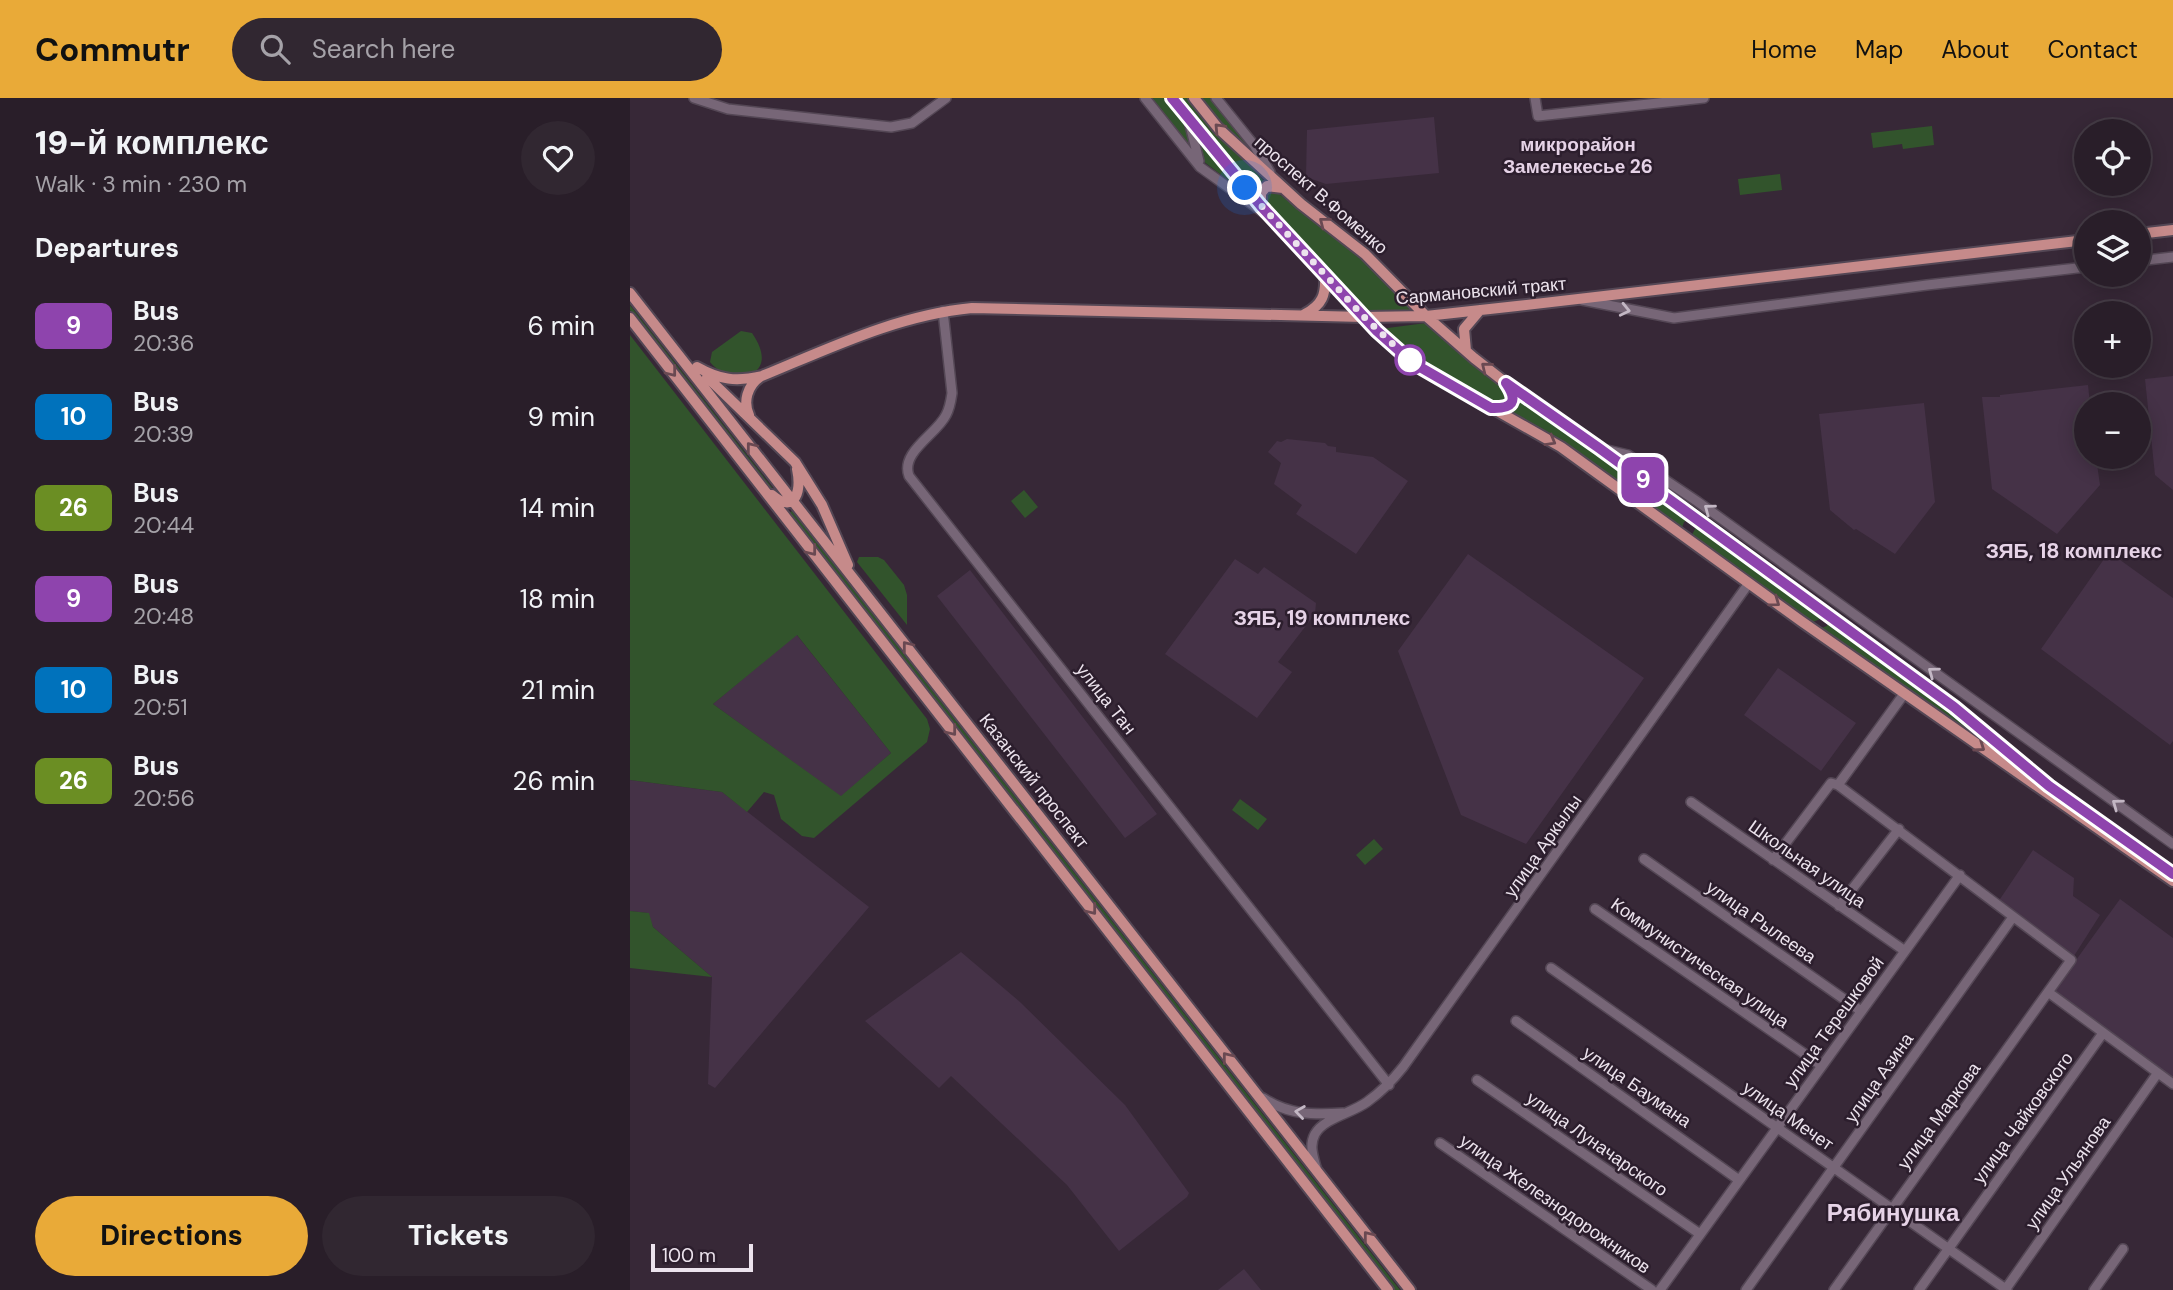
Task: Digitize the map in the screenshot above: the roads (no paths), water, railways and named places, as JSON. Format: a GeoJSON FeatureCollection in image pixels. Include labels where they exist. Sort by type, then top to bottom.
{"type":"FeatureCollection","features":[{"type":"Feature","properties":{"kind":"main road"},"geometry":{"type":"LineString","coordinates":[[1172,98],[1273,220],[1364,317],[1413,363],[1561,447],[1903,694],[2173,881]]}},
{"type":"Feature","properties":{"kind":"main road","name":"проспект В.Фоменко"},"geometry":{"type":"LineString","coordinates":[[1194,98],[1217,128],[1283,188],[1366,254],[1426,316],[1506,383],[1954,707],[2049,786],[2173,874]]}},
{"type":"Feature","properties":{"kind":"main road"},"geometry":{"type":"LineString","coordinates":[[1261,206],[1261,192],[1267,186],[1283,188]]}},
{"type":"Feature","properties":{"kind":"main road"},"geometry":{"type":"LineString","coordinates":[[2151,233],[2173,230]]}},
{"type":"Feature","properties":{"kind":"main road","name":"Сармановский тракт"},"geometry":{"type":"LineString","coordinates":[[697,367],[726,380],[741,381],[762,376],[887,326],[943,311],[972,308],[1426,316],[2074,241]]}},
{"type":"Feature","properties":{"kind":"main road"},"geometry":{"type":"LineString","coordinates":[[1302,315],[1316,308],[1324,298],[1325,276]]}},
{"type":"Feature","properties":{"kind":"main road","name":"Казанский проспект"},"geometry":{"type":"LineString","coordinates":[[630,293],[1410,1290]]}},
{"type":"Feature","properties":{"kind":"main road"},"geometry":{"type":"LineString","coordinates":[[1466,351],[1464,329],[1480,310]]}},
{"type":"Feature","properties":{"kind":"main road","name":"Казанский проспект"},"geometry":{"type":"LineString","coordinates":[[630,318],[1388,1290]]}},
{"type":"Feature","properties":{"kind":"main road"},"geometry":{"type":"LineString","coordinates":[[661,333],[795,462],[822,505],[853,578]]}},
{"type":"Feature","properties":{"kind":"main road"},"geometry":{"type":"LineString","coordinates":[[757,426],[745,405],[754,381],[762,376]]}},
{"type":"Feature","properties":{"kind":"main road"},"geometry":{"type":"LineString","coordinates":[[1491,408],[1503,409],[1512,402],[1513,397],[1506,383]]}},
{"type":"Feature","properties":{"kind":"main road"},"geometry":{"type":"LineString","coordinates":[[760,484],[780,502],[793,501],[797,496],[799,478],[795,462]]}},
{"type":"Feature","properties":{"kind":"main road"},"geometry":{"type":"LineString","coordinates":[[1688,540],[1690,526],[1695,523],[1704,524]]}},
{"type":"Feature","properties":{"kind":"main road"},"geometry":{"type":"LineString","coordinates":[[1811,628],[1819,627],[1823,623],[1823,611]]}},
{"type":"Feature","properties":{"kind":"street"},"geometry":{"type":"LineString","coordinates":[[694,98],[728,109],[891,127],[912,122],[946,98]]}},
{"type":"Feature","properties":{"kind":"street"},"geometry":{"type":"LineString","coordinates":[[1145,98],[1200,167],[1273,220]]}},
{"type":"Feature","properties":{"kind":"street"},"geometry":{"type":"LineString","coordinates":[[1216,98],[1254,145],[1274,180]]}},
{"type":"Feature","properties":{"kind":"street"},"geometry":{"type":"LineString","coordinates":[[1535,98],[1538,116],[1704,98]]}},
{"type":"Feature","properties":{"kind":"street"},"geometry":{"type":"LineString","coordinates":[[1188,119],[1200,167]]}},
{"type":"Feature","properties":{"kind":"street"},"geometry":{"type":"LineString","coordinates":[[2151,260],[2173,257]]}},
{"type":"Feature","properties":{"kind":"street"},"geometry":{"type":"LineString","coordinates":[[1577,299],[1674,318],[2074,268]]}},
{"type":"Feature","properties":{"kind":"street","name":"улица Тан"},"geometry":{"type":"LineString","coordinates":[[943,311],[952,393],[950,403],[946,416],[909,461],[909,476],[1389,1085]]}},
{"type":"Feature","properties":{"kind":"street"},"geometry":{"type":"LineString","coordinates":[[1599,448],[1628,455],[1727,523],[2173,844]]}},
{"type":"Feature","properties":{"kind":"street"},"geometry":{"type":"LineString","coordinates":[[1727,523],[1735,547]]}},
{"type":"Feature","properties":{"kind":"street","name":"улица Аркылы"},"geometry":{"type":"LineString","coordinates":[[1316,1169],[1311,1149],[1315,1134],[1325,1124],[1366,1104],[1389,1085],[1514,915],[1749,583]]}},
{"type":"Feature","properties":{"kind":"street"},"geometry":{"type":"LineString","coordinates":[[1838,622],[1866,624]]}},
{"type":"Feature","properties":{"kind":"street"},"geometry":{"type":"LineString","coordinates":[[1773,860],[1903,694]]}},
{"type":"Feature","properties":{"kind":"street"},"geometry":{"type":"LineString","coordinates":[[1835,784],[1899,829],[2013,918]]}},
{"type":"Feature","properties":{"kind":"street","name":"Школьная улица"},"geometry":{"type":"LineString","coordinates":[[1691,802],[1905,951]]}},
{"type":"Feature","properties":{"kind":"street"},"geometry":{"type":"LineString","coordinates":[[1839,906],[1899,829]]}},
{"type":"Feature","properties":{"kind":"street","name":"улица Рылеева"},"geometry":{"type":"LineString","coordinates":[[1644,859],[1861,1011]]}},
{"type":"Feature","properties":{"kind":"street","name":"улица Терешковой"},"geometry":{"type":"LineString","coordinates":[[1660,1290],[1959,875]]}},
{"type":"Feature","properties":{"kind":"street","name":"Коммунистическая улица"},"geometry":{"type":"LineString","coordinates":[[1595,909],[1822,1066]]}},
{"type":"Feature","properties":{"kind":"street","name":"улица Маркова"},"geometry":{"type":"LineString","coordinates":[[1834,1290],[2071,961],[2013,918]]}},
{"type":"Feature","properties":{"kind":"street","name":"улица Азина"},"geometry":{"type":"LineString","coordinates":[[1746,1290],[2013,918]]}},
{"type":"Feature","properties":{"kind":"street","name":"улица Мечет"},"geometry":{"type":"LineString","coordinates":[[1551,968],[2006,1290]]}},
{"type":"Feature","properties":{"kind":"street"},"geometry":{"type":"LineString","coordinates":[[2048,992],[2173,1084]]}},
{"type":"Feature","properties":{"kind":"street","name":"улица Баумана"},"geometry":{"type":"LineString","coordinates":[[1516,1021],[1739,1180]]}},
{"type":"Feature","properties":{"kind":"street","name":"улица Чайковского"},"geometry":{"type":"LineString","coordinates":[[1919,1290],[2103,1033]]}},
{"type":"Feature","properties":{"kind":"street","name":"улица Ульянова"},"geometry":{"type":"LineString","coordinates":[[2006,1290],[2157,1074]]}},
{"type":"Feature","properties":{"kind":"street","name":"улица Луначарского"},"geometry":{"type":"LineString","coordinates":[[1477,1080],[1700,1234]]}},
{"type":"Feature","properties":{"kind":"street"},"geometry":{"type":"LineString","coordinates":[[1255,1093],[1277,1108],[1297,1113],[1349,1113]]}},
{"type":"Feature","properties":{"kind":"street","name":"улица Железнодорожников"},"geometry":{"type":"LineString","coordinates":[[1440,1143],[1652,1290]]}},
{"type":"Feature","properties":{"kind":"street"},"geometry":{"type":"LineString","coordinates":[[2094,1290],[2123,1248]]}},
{"type":"Feature","properties":{"kind":"district","name":"микрорайон Замелекесье 26"},"geometry":{"type":"Point","coordinates":[1578,155]}},
{"type":"Feature","properties":{"kind":"district","name":"ЗЯБ, 18 комплекс"},"geometry":{"type":"Point","coordinates":[2074,551]}},
{"type":"Feature","properties":{"kind":"district","name":"ЗЯБ, 19 комплекс"},"geometry":{"type":"Point","coordinates":[1322,618]}},
{"type":"Feature","properties":{"kind":"district","name":"Рябинушка"},"geometry":{"type":"Point","coordinates":[1893,1213]}}]}
